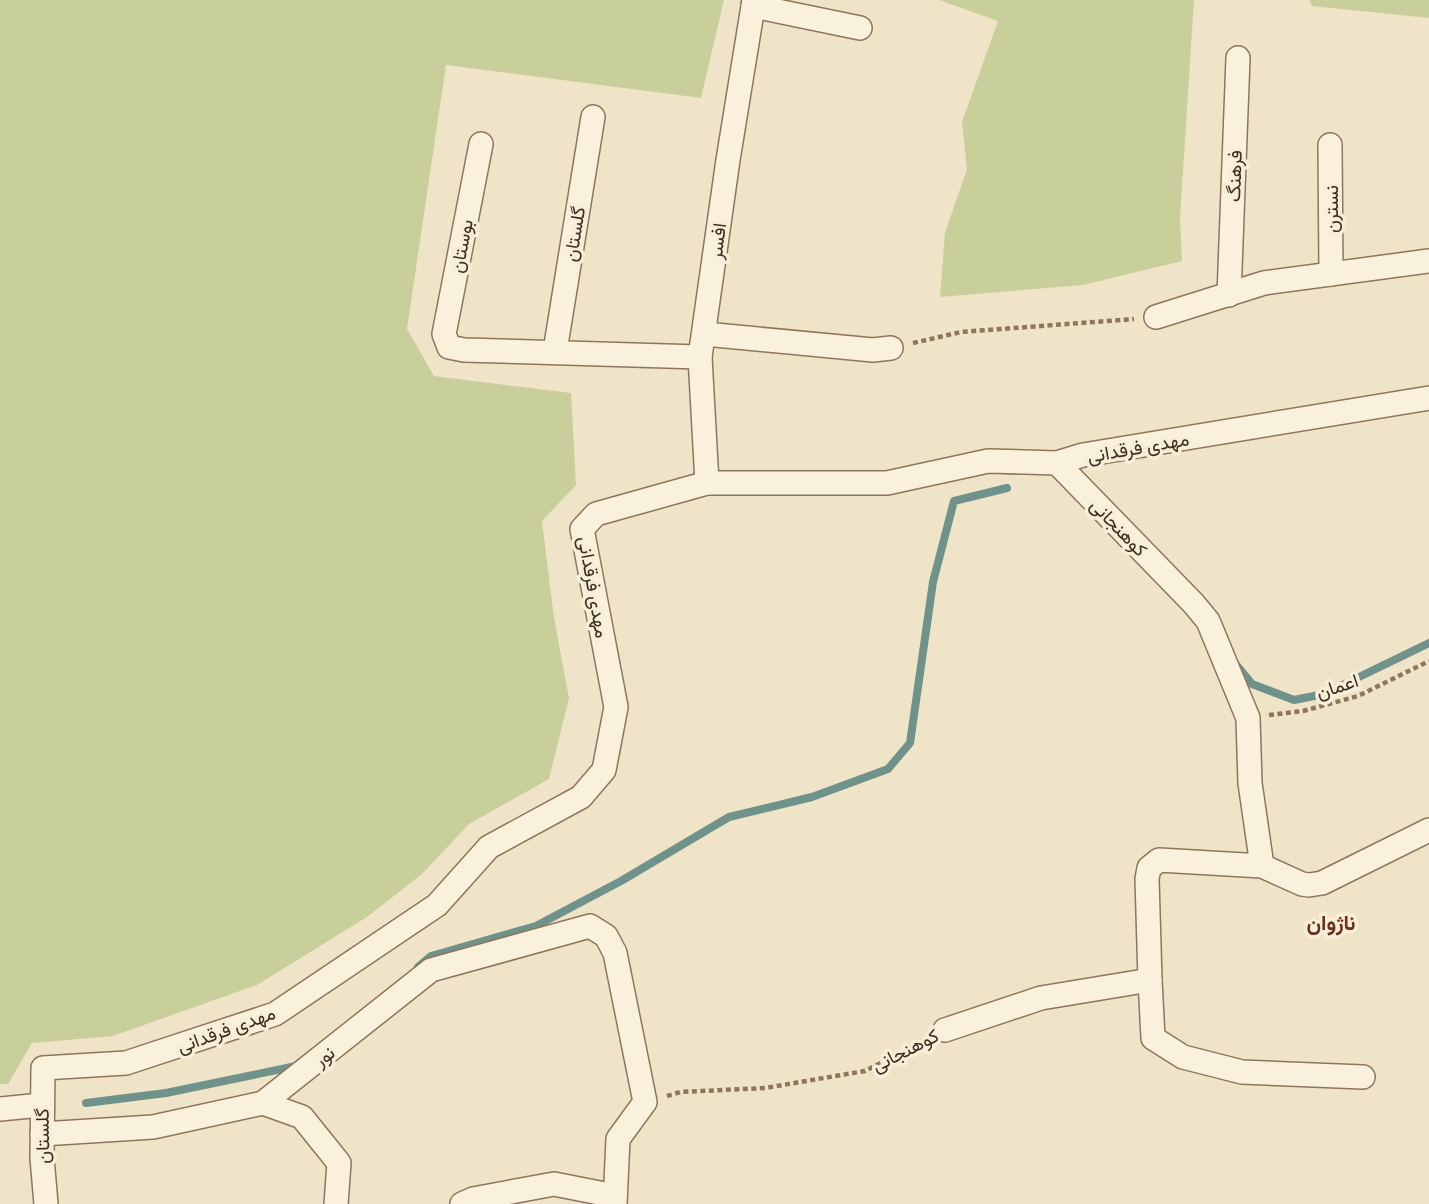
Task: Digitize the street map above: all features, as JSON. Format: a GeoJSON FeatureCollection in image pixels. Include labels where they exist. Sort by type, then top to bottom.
{"type":"FeatureCollection","features":[{"type":"Feature","properties":{"kind":"street"},"geometry":{"type":"LineString","coordinates":[[754,3],[860,28]]}},
{"type":"Feature","properties":{"kind":"street","name":"افسر"},"geometry":{"type":"LineString","coordinates":[[707,483],[700,357],[754,3]]}},
{"type":"Feature","properties":{"kind":"street","name":"فرهنگ"},"geometry":{"type":"LineString","coordinates":[[1229,295],[1238,58]]}},
{"type":"Feature","properties":{"kind":"street","name":"گلستان"},"geometry":{"type":"LineString","coordinates":[[555,351],[593,117]]}},
{"type":"Feature","properties":{"kind":"street","name":"بوستان"},"geometry":{"type":"LineString","coordinates":[[481,144],[444,334],[449,347],[464,350],[555,351]]}},
{"type":"Feature","properties":{"kind":"street","name":"نسترن"},"geometry":{"type":"LineString","coordinates":[[1330,145],[1331,274]]}},
{"type":"Feature","properties":{"kind":"street"},"geometry":{"type":"LineString","coordinates":[[1156,317],[1264,283],[1429,261]]}},
{"type":"Feature","properties":{"kind":"street"},"geometry":{"type":"LineString","coordinates":[[705,334],[873,350],[891,348]]}},
{"type":"Feature","properties":{"kind":"street"},"geometry":{"type":"LineString","coordinates":[[555,351],[700,357]]}},
{"type":"Feature","properties":{"kind":"street","name":"مهدی فرقدانی"},"geometry":{"type":"LineString","coordinates":[[43,1068],[126,1063],[275,1014],[437,905],[489,847],[581,797],[604,770],[616,707],[582,529],[596,514],[707,483],[887,483],[988,461],[1057,463],[1083,455],[1429,398]]}},
{"type":"Feature","properties":{"kind":"street","name":"کوهنجانی"},"geometry":{"type":"LineString","coordinates":[[1057,463],[1208,621],[1248,718],[1250,783],[1262,866]]}},
{"type":"Feature","properties":{"kind":"street"},"geometry":{"type":"LineString","coordinates":[[1363,1077],[1242,1072],[1183,1057],[1153,1038],[1147,879],[1149,868],[1159,860],[1262,866],[1309,886],[1322,883],[1429,830]]}},
{"type":"Feature","properties":{"kind":"street","name":"نور"},"geometry":{"type":"LineString","coordinates":[[42,1134],[153,1127],[263,1103],[430,970],[590,926],[606,936],[615,953],[645,1102]]}},
{"type":"Feature","properties":{"kind":"street","name":"کوهنجانی"},"geometry":{"type":"LineString","coordinates":[[945,1030],[1041,998],[1150,980]]}},
{"type":"Feature","properties":{"kind":"street","name":"گلستان"},"geometry":{"type":"LineString","coordinates":[[43,1068],[41,1105],[46,1204]]}},
{"type":"Feature","properties":{"kind":"street"},"geometry":{"type":"LineString","coordinates":[[462,1204],[473,1199],[554,1184],[615,1200],[618,1139],[645,1102]]}},
{"type":"Feature","properties":{"kind":"street"},"geometry":{"type":"LineString","coordinates":[[263,1103],[302,1117],[339,1163],[336,1204]]}},
{"type":"Feature","properties":{"kind":"street"},"geometry":{"type":"LineString","coordinates":[[0,1109],[41,1105]]}},
{"type":"Feature","properties":{"kind":"path"},"geometry":{"type":"LineString","coordinates":[[891,348],[961,332],[1156,317]]}},
{"type":"Feature","properties":{"kind":"path","name":"اعمان"},"geometry":{"type":"LineString","coordinates":[[1248,718],[1303,711],[1358,696],[1429,661]]}},
{"type":"Feature","properties":{"kind":"path","name":"کوهنجانی"},"geometry":{"type":"LineString","coordinates":[[645,1102],[680,1092],[765,1088],[865,1071],[945,1030]]}},
{"type":"Feature","properties":{"kind":"green space"},"geometry":{"type":"Polygon","coordinates":[[[0,0],[724,0],[701,98],[446,65],[407,329],[434,376],[571,393],[576,485],[542,521],[554,618],[569,698],[549,779],[469,824],[422,874],[367,917],[257,985],[113,1036],[32,1043],[8,1084],[0,1084],[0,0]]]}},
{"type":"Feature","properties":{"kind":"green space"},"geometry":{"type":"Polygon","coordinates":[[[939,0],[1194,0],[1180,218],[1182,261],[1083,285],[940,297],[945,233],[967,169],[962,122],[998,21],[939,0]]]}},
{"type":"Feature","properties":{"kind":"green space"},"geometry":{"type":"Polygon","coordinates":[[[1309,0],[1429,0],[1429,18],[1312,6],[1309,0]]]}},
{"type":"Feature","properties":{"kind":"waterway"},"geometry":{"type":"LineString","coordinates":[[418,967],[431,956],[536,926],[621,881],[729,817],[812,797],[888,769],[910,743],[933,582],[954,501],[1007,488]]}},
{"type":"Feature","properties":{"kind":"waterway"},"geometry":{"type":"LineString","coordinates":[[1234,662],[1252,684],[1294,700],[1324,694],[1429,643]]}},
{"type":"Feature","properties":{"kind":"waterway"},"geometry":{"type":"LineString","coordinates":[[86,1103],[166,1093],[296,1066],[299,1063]]}},
{"type":"Feature","properties":{"kind":"district","name":"ناژوان"},"geometry":{"type":"Point","coordinates":[1331,922]}}]}
